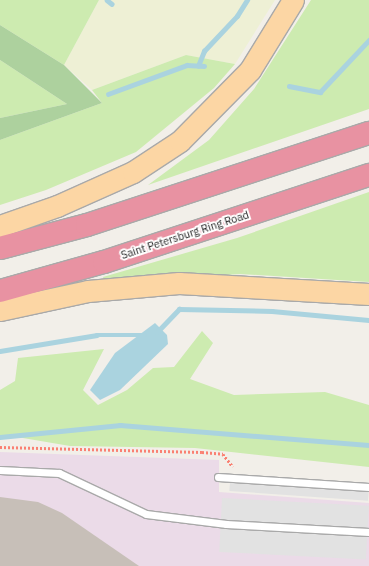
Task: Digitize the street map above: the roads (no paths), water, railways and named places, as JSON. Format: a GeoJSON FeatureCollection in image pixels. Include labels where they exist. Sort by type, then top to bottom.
{"type":"FeatureCollection","features":[{"type":"Feature","properties":{"kind":"highway"},"geometry":{"type":"LineString","coordinates":[[0,248],[86,226],[369,133]]}},
{"type":"Feature","properties":{"kind":"highway","name":"Saint Petersburg Ring Road"},"geometry":{"type":"LineString","coordinates":[[0,291],[104,262],[369,175]]}},
{"type":"Feature","properties":{"kind":"main road"},"geometry":{"type":"LineString","coordinates":[[0,226],[57,206],[132,172],[180,141],[250,70],[293,0]]}},
{"type":"Feature","properties":{"kind":"main road"},"geometry":{"type":"LineString","coordinates":[[0,310],[88,291],[179,283],[369,294]]}},
{"type":"Feature","properties":{"kind":"lane"},"geometry":{"type":"LineString","coordinates":[[0,470],[59,473],[146,514],[226,524],[369,532]]}},
{"type":"Feature","properties":{"kind":"lane"},"geometry":{"type":"LineString","coordinates":[[218,477],[369,487]]}},
{"type":"Feature","properties":{"kind":"water"},"geometry":{"type":"Polygon","coordinates":[[[155,323],[167,335],[168,344],[120,390],[100,400],[90,390],[115,353],[155,323]]]}},
{"type":"Feature","properties":{"kind":"waterway"},"geometry":{"type":"LineString","coordinates":[[107,0],[112,4]]}},
{"type":"Feature","properties":{"kind":"waterway"},"geometry":{"type":"LineString","coordinates":[[198,66],[204,51],[237,16],[247,0]]}},
{"type":"Feature","properties":{"kind":"waterway"},"geometry":{"type":"LineString","coordinates":[[289,86],[320,92],[369,40]]}},
{"type":"Feature","properties":{"kind":"waterway"},"geometry":{"type":"LineString","coordinates":[[108,94],[187,65],[204,66]]}},
{"type":"Feature","properties":{"kind":"waterway"},"geometry":{"type":"LineString","coordinates":[[157,332],[179,309],[272,311],[369,320]]}},
{"type":"Feature","properties":{"kind":"waterway"},"geometry":{"type":"LineString","coordinates":[[0,351],[97,335],[145,335]]}},
{"type":"Feature","properties":{"kind":"waterway"},"geometry":{"type":"LineString","coordinates":[[0,437],[120,425],[369,445]]}}]}
